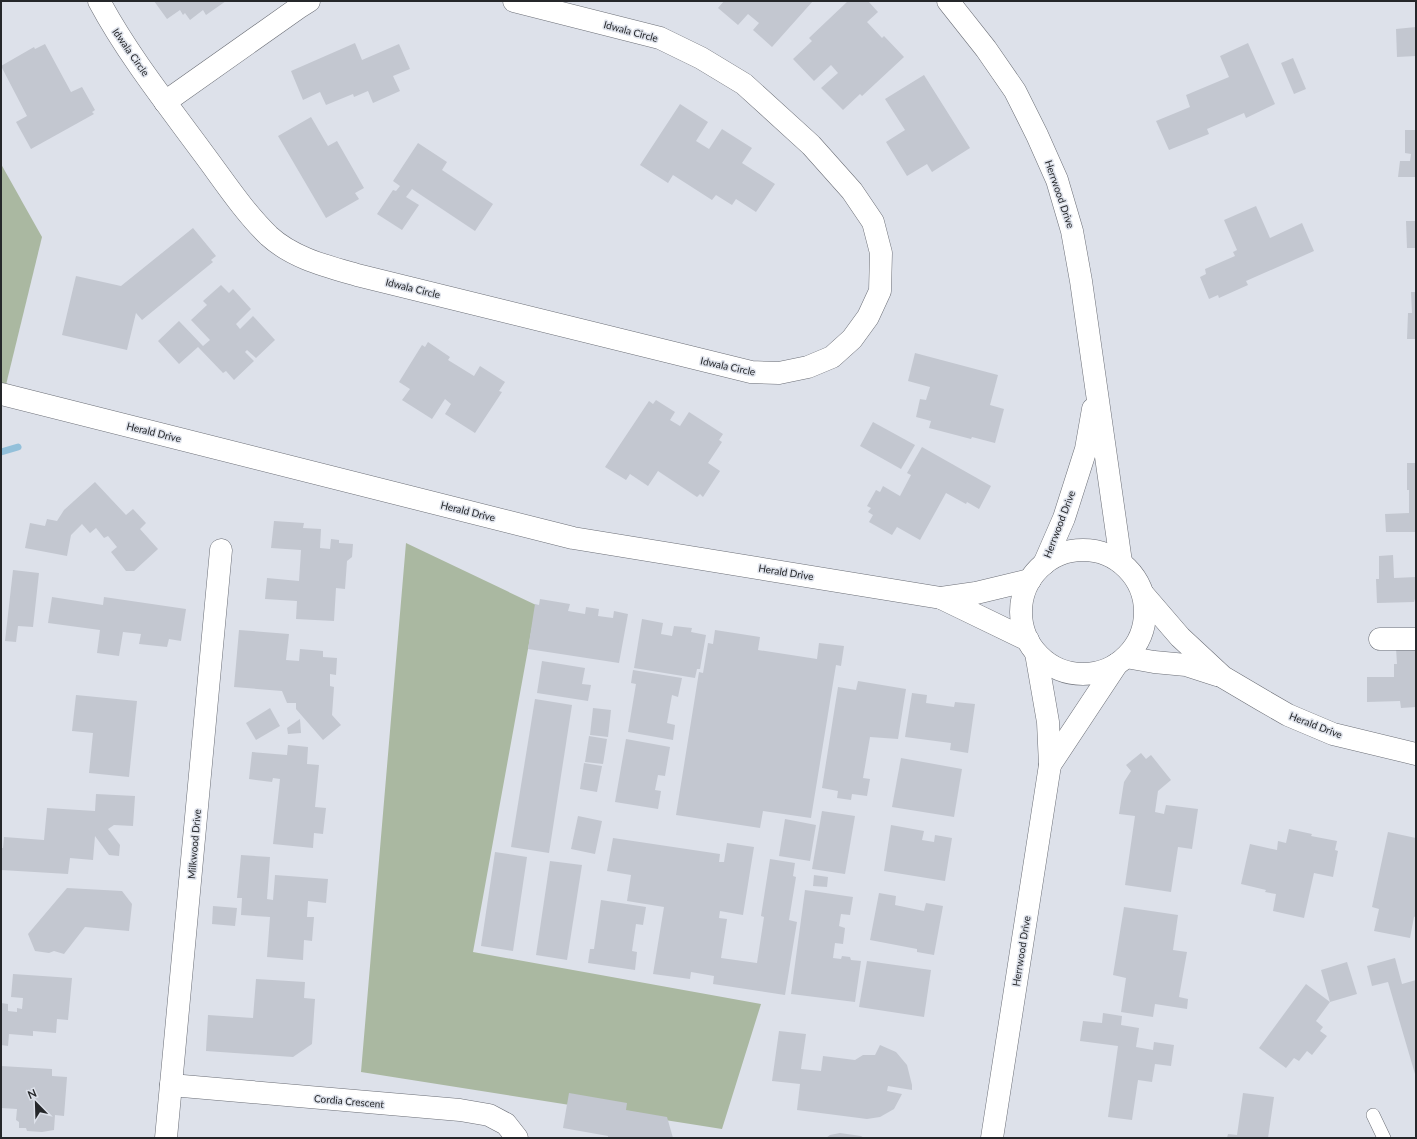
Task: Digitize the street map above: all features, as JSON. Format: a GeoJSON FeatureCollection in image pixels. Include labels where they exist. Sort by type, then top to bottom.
{"type":"FeatureCollection","features":[{"type":"Feature","properties":{"kind":"street","name":"Idwala Circle"},"geometry":{"type":"LineString","coordinates":[[99,1],[113,27],[165,102],[244,208],[270,236],[293,253],[324,266],[751,372],[779,373],[808,367],[832,357],[852,339],[868,317],[880,291],[881,254],[873,222],[852,192],[811,144],[744,84],[701,58],[660,38],[514,1]]}},
{"type":"Feature","properties":{"kind":"street"},"geometry":{"type":"LineString","coordinates":[[165,102],[309,1]]}},
{"type":"Feature","properties":{"kind":"street","name":"Herrwood Drive"},"geometry":{"type":"LineString","coordinates":[[948,1],[986,49],[1015,91],[1057,180],[1072,231],[1081,281],[1121,562]]}},
{"type":"Feature","properties":{"kind":"street","name":"Herrwood Drive"},"geometry":{"type":"LineString","coordinates":[[1037,572],[1064,518],[1086,449],[1096,391]]}},
{"type":"Feature","properties":{"kind":"street","name":"Herald Drive"},"geometry":{"type":"LineString","coordinates":[[1,394],[574,538],[941,598],[964,608],[1032,647]]}},
{"type":"Feature","properties":{"kind":"street","name":"Milkwood Drive"},"geometry":{"type":"LineString","coordinates":[[166,1138],[221,550]]}},
{"type":"Feature","properties":{"kind":"street"},"geometry":{"type":"LineString","coordinates":[[1082,550],[1102,553],[1121,562],[1135,576],[1143,594],[1146,612],[1143,630],[1135,646],[1121,661],[1101,672],[1084,674],[1066,672],[1050,664],[1032,647],[1021,620],[1022,599],[1037,572],[1062,554],[1082,550]]}},
{"type":"Feature","properties":{"kind":"street","name":"Herald Drive"},"geometry":{"type":"LineString","coordinates":[[941,598],[976,593],[1037,572]]}},
{"type":"Feature","properties":{"kind":"street","name":"Herald Drive"},"geometry":{"type":"LineString","coordinates":[[1143,594],[1180,637],[1224,677],[1288,715],[1333,734],[1416,754]]}},
{"type":"Feature","properties":{"kind":"street"},"geometry":{"type":"LineString","coordinates":[[1380,639],[1416,639]]}},
{"type":"Feature","properties":{"kind":"street","name":"Herrwood Drive"},"geometry":{"type":"LineString","coordinates":[[992,1138],[1050,765],[1048,722],[1032,647]]}},
{"type":"Feature","properties":{"kind":"street","name":"Herrwood Drive"},"geometry":{"type":"LineString","coordinates":[[1050,765],[1121,661]]}},
{"type":"Feature","properties":{"kind":"street","name":"Herald Drive"},"geometry":{"type":"LineString","coordinates":[[1121,661],[1186,665],[1224,677]]}},
{"type":"Feature","properties":{"kind":"street","name":"Cordia Crescent"},"geometry":{"type":"LineString","coordinates":[[171,1085],[460,1110],[489,1115],[506,1124],[517,1138]]}},
{"type":"Feature","properties":{"kind":"lane"},"geometry":{"type":"LineString","coordinates":[[1373,1115],[1384,1138]]}},
{"type":"Feature","properties":{"kind":"green space"},"geometry":{"type":"Polygon","coordinates":[[[1,164],[42,237],[4,393],[1,400],[1,164]]]}},
{"type":"Feature","properties":{"kind":"green space"},"geometry":{"type":"Polygon","coordinates":[[[406,543],[536,605],[473,952],[761,1004],[722,1129],[361,1072],[406,543]]]}},
{"type":"Feature","properties":{"kind":"building"},"geometry":{"type":"Polygon","coordinates":[[[154,1],[226,1],[206,15],[203,10],[190,20],[185,13],[183,15],[180,10],[167,19],[154,1]]]}},
{"type":"Feature","properties":{"kind":"building"},"geometry":{"type":"Polygon","coordinates":[[[724,1],[813,1],[772,47],[753,30],[759,23],[748,14],[738,25],[718,8],[724,1]]]}},
{"type":"Feature","properties":{"kind":"building"},"geometry":{"type":"Polygon","coordinates":[[[848,1],[868,1],[878,12],[867,22],[882,38],[884,36],[904,57],[862,96],[860,94],[843,110],[821,88],[838,73],[831,65],[814,81],[793,59],[812,41],[809,38],[848,1]]]}},
{"type":"Feature","properties":{"kind":"building"},"geometry":{"type":"Polygon","coordinates":[[[1416,27],[1416,56],[1397,57],[1396,29],[1416,27]]]}},
{"type":"Feature","properties":{"kind":"building"},"geometry":{"type":"Polygon","coordinates":[[[355,43],[362,60],[399,44],[410,69],[393,76],[400,91],[373,103],[368,91],[354,97],[353,94],[326,105],[320,92],[303,100],[291,71],[355,43]]]}},
{"type":"Feature","properties":{"kind":"building"},"geometry":{"type":"Polygon","coordinates":[[[1248,43],[1275,104],[1246,118],[1244,113],[1207,129],[1209,134],[1169,150],[1156,121],[1190,107],[1186,95],[1229,77],[1220,56],[1248,43]]]}},
{"type":"Feature","properties":{"kind":"building"},"geometry":{"type":"Polygon","coordinates":[[[45,44],[71,92],[82,87],[95,110],[92,112],[94,114],[31,149],[16,122],[27,116],[1,66],[34,47],[35,49],[45,44]]]}},
{"type":"Feature","properties":{"kind":"building"},"geometry":{"type":"Polygon","coordinates":[[[1293,58],[1306,89],[1294,94],[1281,63],[1293,58]]]}},
{"type":"Feature","properties":{"kind":"building"},"geometry":{"type":"Polygon","coordinates":[[[924,75],[970,148],[932,172],[927,164],[907,176],[886,142],[905,130],[885,99],[924,75]]]}},
{"type":"Feature","properties":{"kind":"building"},"geometry":{"type":"Polygon","coordinates":[[[680,104],[708,122],[696,141],[709,149],[722,129],[752,148],[742,163],[775,184],[756,212],[736,199],[732,205],[716,195],[712,200],[673,175],[668,183],[640,165],[680,104]]]}},
{"type":"Feature","properties":{"kind":"building"},"geometry":{"type":"Polygon","coordinates":[[[311,117],[328,146],[337,141],[364,188],[355,193],[359,199],[326,218],[278,136],[311,117]]]}},
{"type":"Feature","properties":{"kind":"building"},"geometry":{"type":"Polygon","coordinates":[[[1405,130],[1416,130],[1416,177],[1398,177],[1400,161],[1410,161],[1411,154],[1405,153],[1405,130]]]}},
{"type":"Feature","properties":{"kind":"building"},"geometry":{"type":"Polygon","coordinates":[[[418,143],[447,162],[442,170],[493,204],[475,231],[412,189],[406,197],[419,205],[402,230],[377,214],[393,190],[396,191],[400,186],[393,181],[418,143]]]}},
{"type":"Feature","properties":{"kind":"building"},"geometry":{"type":"Polygon","coordinates":[[[1256,206],[1270,238],[1302,223],[1314,251],[1246,281],[1248,285],[1219,298],[1218,295],[1209,299],[1200,277],[1206,274],[1205,269],[1235,256],[1233,252],[1237,250],[1224,220],[1256,206]]]}},
{"type":"Feature","properties":{"kind":"building"},"geometry":{"type":"Polygon","coordinates":[[[1406,221],[1416,221],[1416,248],[1407,248],[1406,221]]]}},
{"type":"Feature","properties":{"kind":"building"},"geometry":{"type":"Polygon","coordinates":[[[193,228],[216,256],[211,260],[213,262],[142,320],[136,313],[127,350],[62,335],[76,276],[121,286],[193,228]]]}},
{"type":"Feature","properties":{"kind":"building"},"geometry":{"type":"Polygon","coordinates":[[[221,285],[229,293],[233,289],[251,309],[236,324],[240,329],[253,316],[275,340],[256,358],[247,350],[245,352],[254,361],[234,380],[226,371],[223,373],[198,347],[179,364],[158,341],[179,321],[203,346],[210,340],[191,320],[207,305],[203,301],[221,285]]]}},
{"type":"Feature","properties":{"kind":"building"},"geometry":{"type":"Polygon","coordinates":[[[1411,292],[1416,292],[1416,339],[1407,339],[1408,313],[1412,313],[1411,292]]]}},
{"type":"Feature","properties":{"kind":"building"},"geometry":{"type":"Polygon","coordinates":[[[428,342],[450,357],[448,360],[474,376],[480,366],[505,382],[499,391],[502,392],[475,433],[445,414],[451,404],[445,399],[432,419],[402,400],[410,389],[399,382],[422,345],[425,347],[428,342]]]}},
{"type":"Feature","properties":{"kind":"building"},"geometry":{"type":"Polygon","coordinates":[[[915,353],[998,375],[990,405],[1004,409],[995,443],[972,437],[971,439],[929,428],[931,421],[916,417],[920,399],[926,400],[930,387],[908,381],[915,353]]]}},
{"type":"Feature","properties":{"kind":"building"},"geometry":{"type":"Polygon","coordinates":[[[656,400],[675,412],[670,420],[680,426],[689,412],[723,434],[719,440],[722,442],[708,463],[720,471],[703,497],[700,494],[697,497],[658,471],[648,486],[630,474],[626,480],[605,467],[649,401],[653,404],[656,400]]]}},
{"type":"Feature","properties":{"kind":"building"},"geometry":{"type":"Polygon","coordinates":[[[873,422],[915,445],[901,469],[860,446],[873,422]]]}},
{"type":"Feature","properties":{"kind":"building"},"geometry":{"type":"Polygon","coordinates":[[[922,447],[991,486],[979,509],[946,493],[920,540],[897,527],[892,535],[869,522],[873,515],[868,512],[871,508],[867,506],[876,490],[880,492],[883,486],[900,496],[911,475],[907,473],[922,447]]]}},
{"type":"Feature","properties":{"kind":"building"},"geometry":{"type":"Polygon","coordinates":[[[1407,463],[1416,463],[1416,532],[1386,532],[1385,514],[1409,513],[1407,463]]]}},
{"type":"Feature","properties":{"kind":"building"},"geometry":{"type":"Polygon","coordinates":[[[95,482],[126,515],[133,509],[146,523],[140,529],[158,549],[134,571],[126,571],[111,552],[117,547],[108,536],[104,538],[96,528],[90,533],[82,524],[71,535],[67,556],[25,548],[30,523],[45,526],[47,519],[57,521],[64,510],[95,482]]]}},
{"type":"Feature","properties":{"kind":"building"},"geometry":{"type":"Polygon","coordinates":[[[274,521],[304,523],[303,528],[321,529],[320,548],[330,549],[331,539],[339,540],[339,543],[353,544],[352,557],[347,561],[345,589],[336,588],[334,621],[296,619],[297,601],[265,599],[267,578],[299,581],[301,550],[271,548],[274,521]]]}},
{"type":"Feature","properties":{"kind":"building"},"geometry":{"type":"Polygon","coordinates":[[[1393,555],[1394,578],[1416,577],[1416,599],[1414,602],[1377,603],[1376,579],[1379,579],[1379,556],[1393,555]]]}},
{"type":"Feature","properties":{"kind":"building"},"geometry":{"type":"Polygon","coordinates":[[[13,570],[39,573],[33,627],[18,626],[16,642],[5,641],[13,570]]]}},
{"type":"Feature","properties":{"kind":"building"},"geometry":{"type":"Polygon","coordinates":[[[52,597],[103,605],[104,597],[186,609],[181,641],[169,639],[167,647],[139,644],[141,634],[123,632],[119,656],[97,653],[100,630],[48,623],[52,597]]]}},
{"type":"Feature","properties":{"kind":"building"},"geometry":{"type":"Polygon","coordinates":[[[540,599],[570,604],[568,611],[585,614],[586,607],[599,609],[598,616],[613,618],[614,611],[628,614],[619,663],[528,649],[535,604],[539,605],[540,599]]]}},
{"type":"Feature","properties":{"kind":"building"},"geometry":{"type":"Polygon","coordinates":[[[642,619],[663,623],[661,634],[672,636],[674,626],[692,628],[691,632],[706,635],[700,669],[697,669],[695,678],[634,668],[642,619]]]}},
{"type":"Feature","properties":{"kind":"building"},"geometry":{"type":"Polygon","coordinates":[[[239,630],[289,634],[286,660],[299,661],[300,649],[323,651],[323,657],[337,658],[336,675],[330,674],[330,686],[334,687],[332,715],[341,725],[323,740],[296,709],[296,703],[287,703],[282,691],[234,687],[239,630]]]}},
{"type":"Feature","properties":{"kind":"building"},"geometry":{"type":"Polygon","coordinates":[[[715,630],[760,637],[758,650],[817,659],[819,643],[844,646],[841,666],[836,665],[811,818],[763,811],[760,828],[676,815],[699,672],[703,673],[708,643],[713,644],[715,630]]]}},
{"type":"Feature","properties":{"kind":"building"},"geometry":{"type":"Polygon","coordinates":[[[1396,648],[1416,648],[1416,707],[1401,708],[1400,701],[1367,702],[1367,677],[1394,677],[1394,664],[1397,664],[1396,648]]]}},
{"type":"Feature","properties":{"kind":"building"},"geometry":{"type":"Polygon","coordinates":[[[542,661],[585,668],[582,684],[591,685],[588,701],[537,693],[542,661]]]}},
{"type":"Feature","properties":{"kind":"building"},"geometry":{"type":"Polygon","coordinates":[[[633,670],[682,678],[678,697],[672,695],[667,723],[675,725],[673,740],[628,732],[636,684],[631,683],[633,670]]]}},
{"type":"Feature","properties":{"kind":"building"},"geometry":{"type":"Polygon","coordinates":[[[858,681],[906,689],[898,739],[870,737],[863,778],[870,779],[867,796],[852,794],[851,800],[837,798],[838,791],[822,788],[838,687],[856,690],[858,681]]]}},
{"type":"Feature","properties":{"kind":"building"},"geometry":{"type":"Polygon","coordinates":[[[912,693],[927,695],[926,703],[954,707],[955,702],[975,704],[968,753],[950,750],[951,743],[905,737],[912,693]]]}},
{"type":"Feature","properties":{"kind":"building"},"geometry":{"type":"Polygon","coordinates":[[[76,695],[137,701],[129,777],[89,773],[93,733],[72,731],[76,695]]]}},
{"type":"Feature","properties":{"kind":"building"},"geometry":{"type":"Polygon","coordinates":[[[535,699],[572,705],[549,853],[511,847],[535,699]]]}},
{"type":"Feature","properties":{"kind":"building"},"geometry":{"type":"Polygon","coordinates":[[[270,708],[280,726],[256,740],[246,723],[270,708]]]}},
{"type":"Feature","properties":{"kind":"building"},"geometry":{"type":"Polygon","coordinates":[[[593,708],[611,710],[608,737],[590,735],[593,708]]]}},
{"type":"Feature","properties":{"kind":"building"},"geometry":{"type":"Polygon","coordinates":[[[300,719],[301,733],[288,734],[287,728],[300,719]]]}},
{"type":"Feature","properties":{"kind":"building"},"geometry":{"type":"Polygon","coordinates":[[[589,736],[607,739],[603,764],[585,762],[589,736]]]}},
{"type":"Feature","properties":{"kind":"building"},"geometry":{"type":"Polygon","coordinates":[[[626,739],[670,747],[665,776],[658,775],[655,790],[661,791],[658,809],[615,802],[626,739]]]}},
{"type":"Feature","properties":{"kind":"building"},"geometry":{"type":"Polygon","coordinates":[[[288,745],[308,747],[307,764],[319,765],[315,807],[326,808],[323,834],[314,833],[313,848],[273,844],[280,779],[273,778],[272,782],[249,779],[252,752],[287,755],[288,745]]]}},
{"type":"Feature","properties":{"kind":"building"},"geometry":{"type":"Polygon","coordinates":[[[1141,753],[1146,759],[1151,755],[1171,780],[1158,791],[1155,812],[1164,814],[1166,805],[1198,809],[1192,849],[1178,847],[1171,892],[1125,885],[1135,816],[1119,814],[1124,782],[1131,771],[1126,765],[1141,753]]]}},
{"type":"Feature","properties":{"kind":"building"},"geometry":{"type":"Polygon","coordinates":[[[901,758],[962,769],[954,817],[892,807],[901,758]]]}},
{"type":"Feature","properties":{"kind":"building"},"geometry":{"type":"Polygon","coordinates":[[[584,763],[602,766],[597,792],[580,789],[584,763]]]}},
{"type":"Feature","properties":{"kind":"building"},"geometry":{"type":"Polygon","coordinates":[[[96,794],[135,796],[133,826],[114,825],[108,829],[120,845],[119,856],[109,855],[95,836],[93,860],[70,858],[68,874],[1,870],[1,848],[3,848],[4,837],[44,840],[47,808],[95,811],[96,794]]]}},
{"type":"Feature","properties":{"kind":"building"},"geometry":{"type":"Polygon","coordinates":[[[822,811],[855,816],[845,874],[812,869],[822,811]]]}},
{"type":"Feature","properties":{"kind":"building"},"geometry":{"type":"Polygon","coordinates":[[[578,816],[602,821],[595,854],[571,849],[578,816]]]}},
{"type":"Feature","properties":{"kind":"building"},"geometry":{"type":"Polygon","coordinates":[[[785,819],[816,825],[810,861],[779,856],[785,819]]]}},
{"type":"Feature","properties":{"kind":"building"},"geometry":{"type":"Polygon","coordinates":[[[891,825],[924,831],[922,840],[934,842],[935,835],[952,838],[945,881],[884,871],[891,825]]]}},
{"type":"Feature","properties":{"kind":"building"},"geometry":{"type":"Polygon","coordinates":[[[1289,829],[1312,834],[1311,836],[1337,841],[1335,850],[1338,851],[1333,877],[1314,873],[1304,918],[1273,911],[1276,894],[1241,884],[1250,844],[1277,850],[1278,841],[1286,843],[1289,829]]]}},
{"type":"Feature","properties":{"kind":"building"},"geometry":{"type":"Polygon","coordinates":[[[1388,832],[1416,838],[1416,916],[1414,917],[1410,938],[1374,931],[1379,909],[1372,907],[1388,832]]]}},
{"type":"Feature","properties":{"kind":"building"},"geometry":{"type":"Polygon","coordinates":[[[613,838],[720,854],[719,862],[724,862],[727,843],[754,847],[743,915],[720,911],[719,918],[727,919],[721,958],[757,963],[764,917],[761,916],[770,859],[795,863],[793,876],[796,877],[789,920],[797,922],[785,995],[713,984],[714,976],[691,972],[690,979],[653,974],[664,907],[627,901],[631,875],[607,871],[613,838]]]}},
{"type":"Feature","properties":{"kind":"building"},"geometry":{"type":"Polygon","coordinates":[[[495,852],[527,857],[513,951],[481,946],[495,852]]]}},
{"type":"Feature","properties":{"kind":"building"},"geometry":{"type":"Polygon","coordinates":[[[241,855],[270,857],[267,899],[273,900],[275,875],[328,879],[326,903],[308,901],[307,917],[314,917],[312,941],[304,940],[303,960],[267,957],[270,917],[241,915],[242,898],[237,898],[241,855]]]}},
{"type":"Feature","properties":{"kind":"building"},"geometry":{"type":"Polygon","coordinates":[[[550,861],[582,865],[567,960],[536,955],[550,861]]]}},
{"type":"Feature","properties":{"kind":"building"},"geometry":{"type":"Polygon","coordinates":[[[814,875],[828,877],[827,887],[813,886],[814,875]]]}},
{"type":"Feature","properties":{"kind":"building"},"geometry":{"type":"Polygon","coordinates":[[[67,888],[122,891],[132,904],[129,931],[85,927],[64,954],[54,951],[49,953],[35,951],[28,934],[67,888]]]}},
{"type":"Feature","properties":{"kind":"building"},"geometry":{"type":"Polygon","coordinates":[[[805,890],[853,897],[850,915],[841,914],[839,926],[845,928],[843,944],[835,943],[833,958],[841,959],[842,956],[850,957],[851,960],[861,961],[855,1002],[791,994],[805,890]]]}},
{"type":"Feature","properties":{"kind":"building"},"geometry":{"type":"Polygon","coordinates":[[[879,893],[896,896],[895,905],[924,911],[926,903],[943,906],[934,955],[917,952],[917,949],[870,940],[879,893]]]}},
{"type":"Feature","properties":{"kind":"building"},"geometry":{"type":"Polygon","coordinates":[[[601,900],[646,907],[643,925],[636,924],[632,951],[637,952],[635,970],[588,963],[590,949],[594,949],[601,900]]]}},
{"type":"Feature","properties":{"kind":"building"},"geometry":{"type":"Polygon","coordinates":[[[213,906],[237,908],[235,926],[212,924],[213,906]]]}},
{"type":"Feature","properties":{"kind":"building"},"geometry":{"type":"Polygon","coordinates":[[[1124,907],[1178,915],[1173,950],[1187,952],[1179,997],[1188,999],[1187,1009],[1155,1004],[1153,1017],[1121,1012],[1126,978],[1113,975],[1124,907]]]}},
{"type":"Feature","properties":{"kind":"building"},"geometry":{"type":"Polygon","coordinates":[[[1395,958],[1402,984],[1416,980],[1416,1074],[1388,982],[1372,986],[1367,966],[1395,958]]]}},
{"type":"Feature","properties":{"kind":"building"},"geometry":{"type":"Polygon","coordinates":[[[867,961],[931,970],[924,1017],[859,1007],[867,961]]]}},
{"type":"Feature","properties":{"kind":"building"},"geometry":{"type":"Polygon","coordinates":[[[1347,962],[1357,994],[1330,1002],[1321,970],[1347,962]]]}},
{"type":"Feature","properties":{"kind":"building"},"geometry":{"type":"Polygon","coordinates":[[[13,974],[72,978],[68,1020],[57,1019],[56,1033],[33,1031],[33,1036],[9,1034],[8,1046],[1,1045],[1,1003],[8,1004],[8,1011],[17,1012],[17,1008],[22,1009],[23,998],[11,997],[13,974]]]}},
{"type":"Feature","properties":{"kind":"building"},"geometry":{"type":"Polygon","coordinates":[[[256,979],[305,982],[304,998],[315,999],[312,1044],[293,1057],[206,1051],[208,1015],[253,1018],[256,979]]]}},
{"type":"Feature","properties":{"kind":"building"},"geometry":{"type":"Polygon","coordinates":[[[1306,984],[1330,1002],[1316,1021],[1323,1027],[1320,1031],[1327,1036],[1312,1055],[1307,1051],[1299,1061],[1294,1058],[1286,1068],[1259,1048],[1306,984]]]}},
{"type":"Feature","properties":{"kind":"building"},"geometry":{"type":"Polygon","coordinates":[[[1103,1013],[1122,1016],[1121,1025],[1139,1028],[1136,1047],[1153,1050],[1154,1042],[1174,1045],[1171,1066],[1155,1064],[1152,1082],[1138,1080],[1132,1120],[1108,1117],[1118,1046],[1080,1041],[1083,1021],[1102,1023],[1103,1013]]]}},
{"type":"Feature","properties":{"kind":"building"},"geometry":{"type":"Polygon","coordinates":[[[779,1031],[806,1034],[801,1069],[821,1071],[823,1056],[855,1060],[863,1055],[875,1055],[880,1045],[896,1052],[907,1065],[912,1090],[888,1086],[887,1091],[902,1094],[894,1109],[880,1117],[867,1119],[797,1110],[800,1084],[772,1081],[779,1031]]]}},
{"type":"Feature","properties":{"kind":"building"},"geometry":{"type":"Polygon","coordinates":[[[1,1066],[52,1069],[52,1076],[67,1077],[64,1116],[55,1115],[54,1130],[42,1132],[27,1131],[26,1128],[19,1128],[19,1122],[16,1120],[17,1109],[1,1108],[1,1066]]]}},
{"type":"Feature","properties":{"kind":"building"},"geometry":{"type":"Polygon","coordinates":[[[569,1093],[627,1103],[626,1110],[667,1117],[673,1138],[608,1138],[608,1136],[563,1128],[569,1093]]]}},
{"type":"Feature","properties":{"kind":"building"},"geometry":{"type":"Polygon","coordinates":[[[1243,1093],[1274,1097],[1268,1138],[1227,1138],[1228,1134],[1237,1135],[1243,1093]]]}},
{"type":"Feature","properties":{"kind":"building"},"geometry":{"type":"Polygon","coordinates":[[[840,1133],[861,1136],[864,1138],[826,1138],[830,1135],[840,1133]]]}},
{"type":"Feature","properties":{"kind":"waterway"},"geometry":{"type":"LineString","coordinates":[[1,452],[18,447]]}}]}
